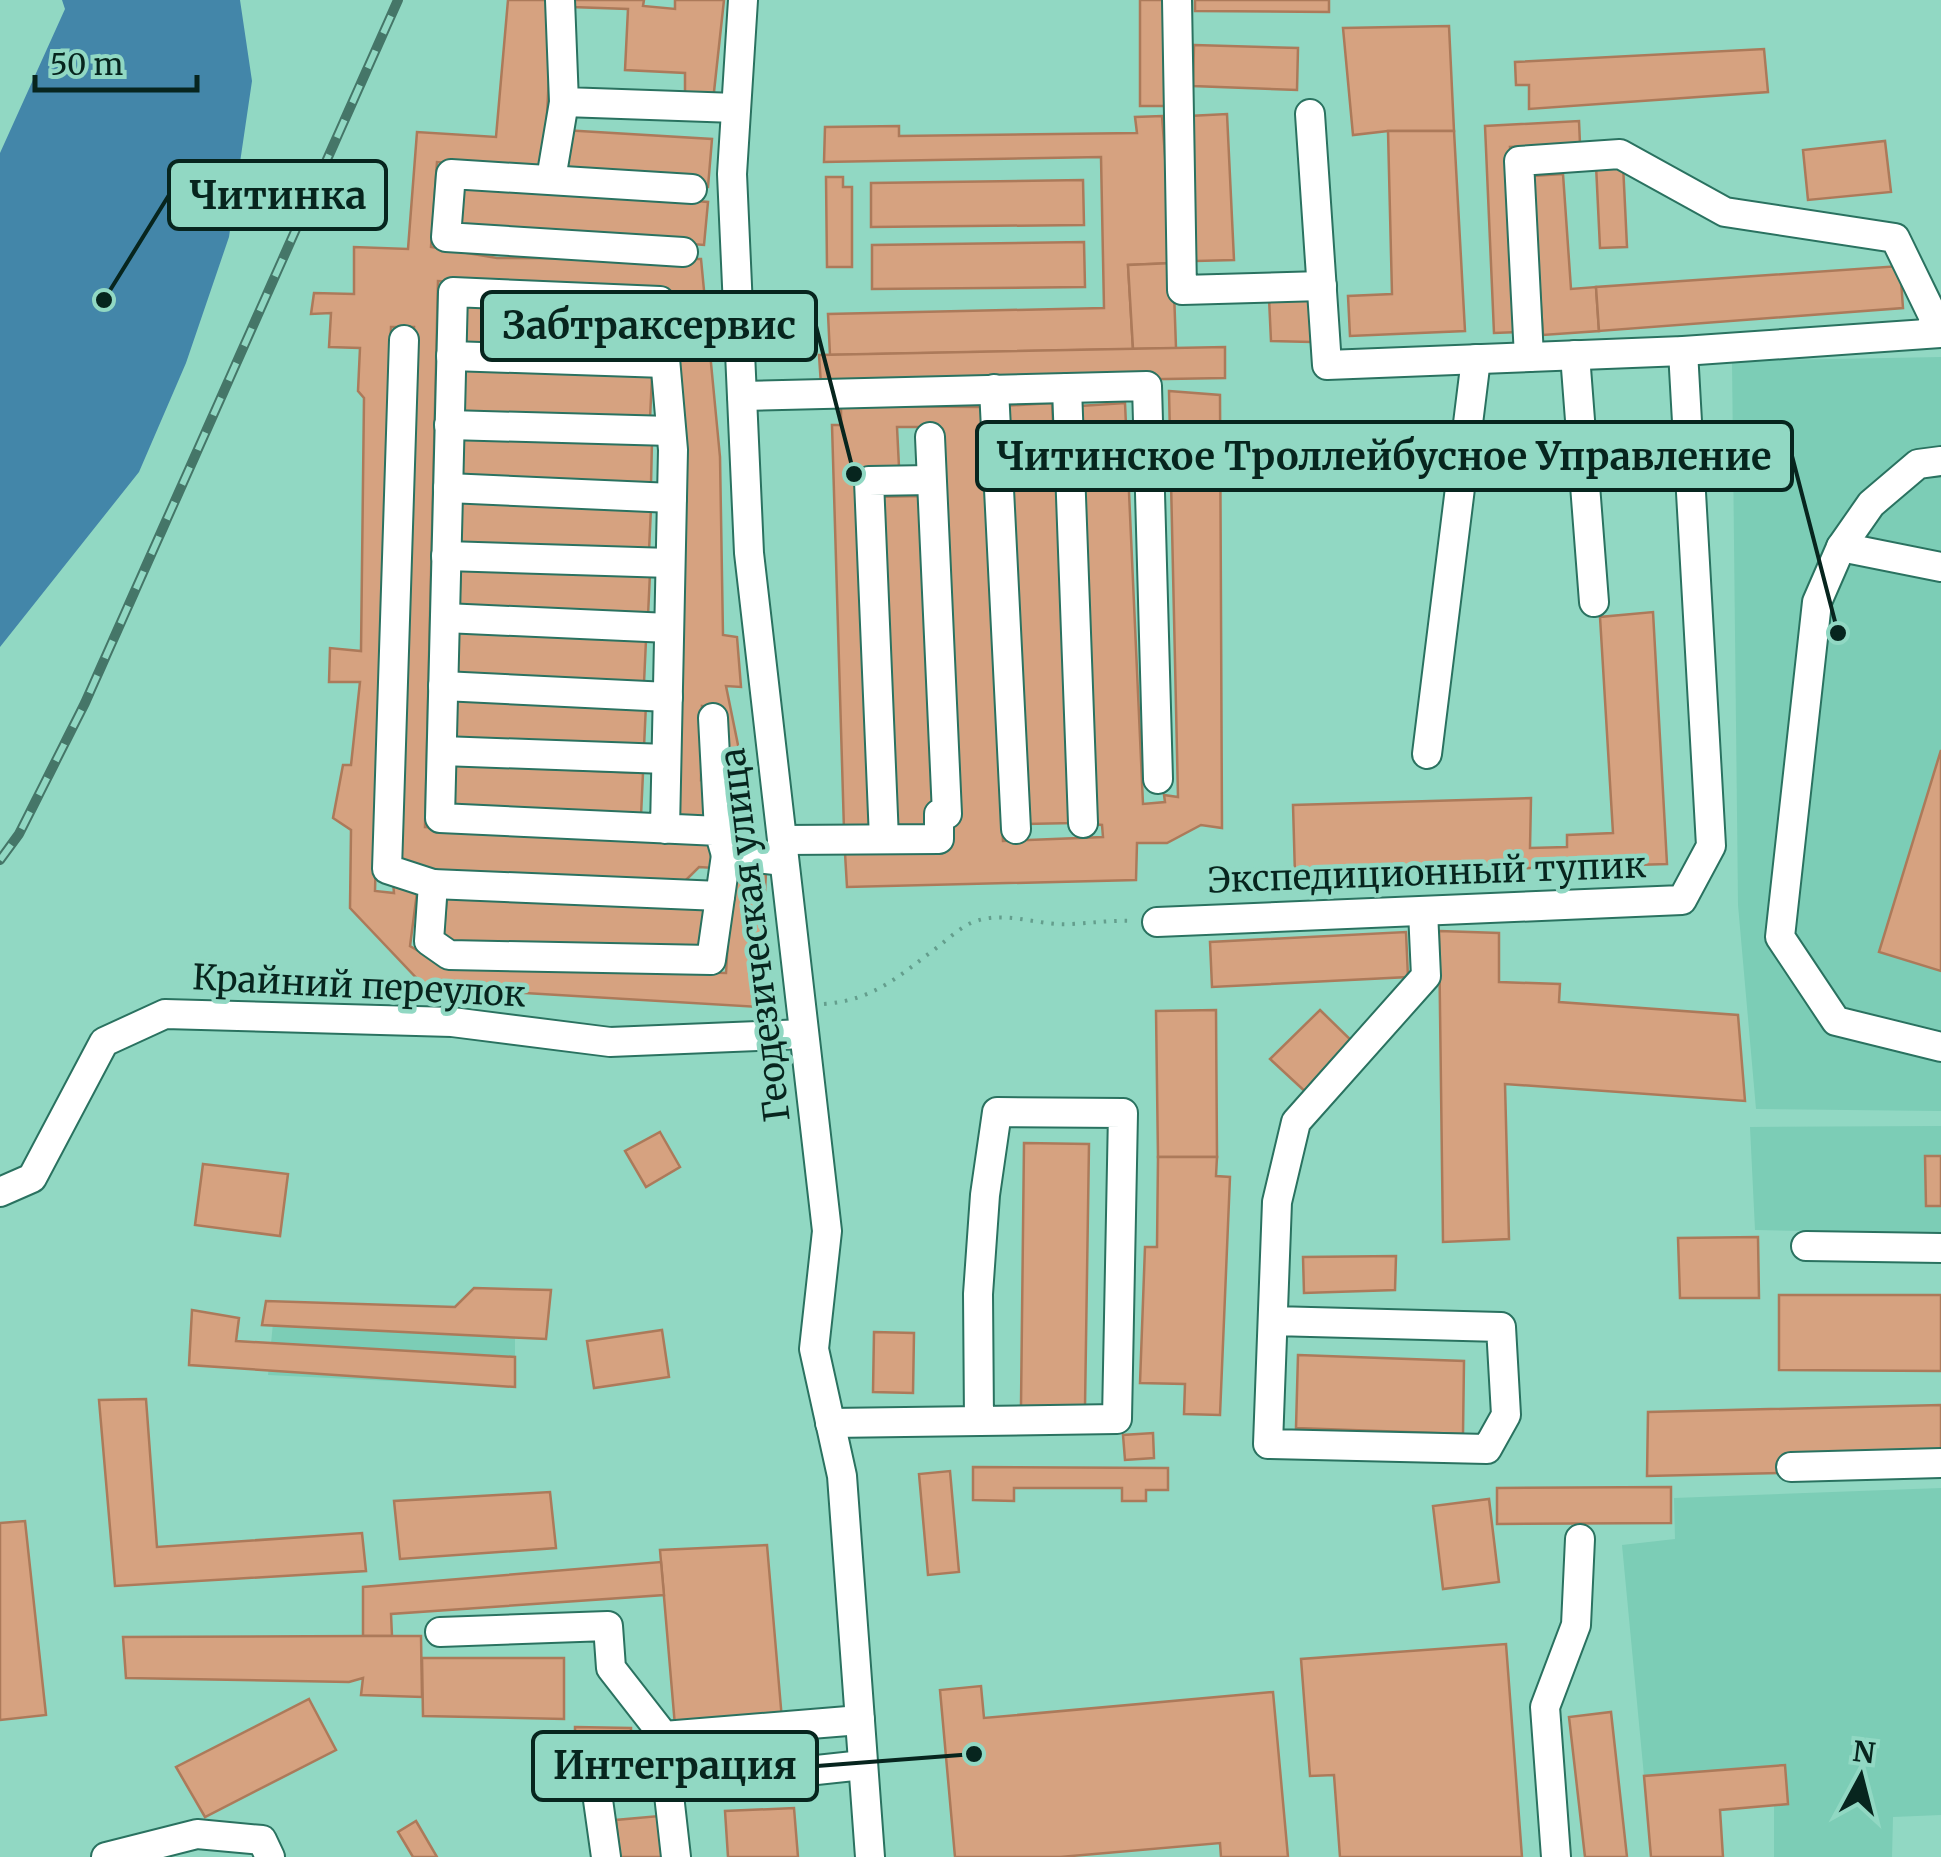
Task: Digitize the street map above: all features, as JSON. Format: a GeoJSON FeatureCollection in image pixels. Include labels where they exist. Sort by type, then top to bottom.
{"type":"FeatureCollection","features":[{"type":"Feature","properties":{"kind":"street"},"geometry":{"type":"LineString","coordinates":[[551,179],[564,102],[560,0]]}},
{"type":"Feature","properties":{"kind":"street","name":"Геодезическая улица"},"geometry":{"type":"LineString","coordinates":[[743,0],[732,174],[749,552],[827,1231],[814,1349],[842,1476],[870,1857]]}},
{"type":"Feature","properties":{"kind":"street"},"geometry":{"type":"LineString","coordinates":[[1177,0],[1182,290],[1322,286]]}},
{"type":"Feature","properties":{"kind":"street"},"geometry":{"type":"LineString","coordinates":[[564,102],[736,108]]}},
{"type":"Feature","properties":{"kind":"street"},"geometry":{"type":"LineString","coordinates":[[1310,114],[1327,365],[1683,351],[1936,333],[1934,318],[1895,238],[1725,212],[1620,154],[1519,160],[1529,357]]}},
{"type":"Feature","properties":{"kind":"street"},"geometry":{"type":"LineString","coordinates":[[683,252],[446,237],[451,174],[692,189]]}},
{"type":"Feature","properties":{"kind":"street"},"geometry":{"type":"LineString","coordinates":[[665,828],[672,498],[671,431],[660,301],[452,292],[440,818],[665,828],[723,843],[783,850],[884,839],[939,839],[939,814],[947,814],[930,437]]}},
{"type":"Feature","properties":{"kind":"street"},"geometry":{"type":"LineString","coordinates":[[404,340],[386,869],[433,884],[720,896]]}},
{"type":"Feature","properties":{"kind":"street","name":"Экспедиционный тупик"},"geometry":{"type":"LineString","coordinates":[[1157,922],[1682,900],[1711,846],[1683,351]]}},
{"type":"Feature","properties":{"kind":"street"},"geometry":{"type":"LineString","coordinates":[[1575,355],[1594,602]]}},
{"type":"Feature","properties":{"kind":"street"},"geometry":{"type":"LineString","coordinates":[[451,356],[665,363]]}},
{"type":"Feature","properties":{"kind":"street"},"geometry":{"type":"LineString","coordinates":[[1427,754],[1476,359]]}},
{"type":"Feature","properties":{"kind":"street"},"geometry":{"type":"LineString","coordinates":[[742,396],[1146,386],[1158,779]]}},
{"type":"Feature","properties":{"kind":"street"},"geometry":{"type":"LineString","coordinates":[[1067,388],[1083,823]]}},
{"type":"Feature","properties":{"kind":"street"},"geometry":{"type":"LineString","coordinates":[[994,389],[1016,829]]}},
{"type":"Feature","properties":{"kind":"street"},"geometry":{"type":"LineString","coordinates":[[450,424],[671,431]]}},
{"type":"Feature","properties":{"kind":"street"},"geometry":{"type":"LineString","coordinates":[[1941,461],[1918,464],[1871,504],[1840,547],[1817,602],[1780,936],[1836,1021],[1941,1047]]}},
{"type":"Feature","properties":{"kind":"street"},"geometry":{"type":"LineString","coordinates":[[884,839],[868,481],[932,480]]}},
{"type":"Feature","properties":{"kind":"street"},"geometry":{"type":"LineString","coordinates":[[448,488],[672,498]]}},
{"type":"Feature","properties":{"kind":"street"},"geometry":{"type":"LineString","coordinates":[[1840,547],[1941,567]]}},
{"type":"Feature","properties":{"kind":"street"},"geometry":{"type":"LineString","coordinates":[[446,556],[670,563]]}},
{"type":"Feature","properties":{"kind":"street"},"geometry":{"type":"LineString","coordinates":[[445,618],[669,628]]}},
{"type":"Feature","properties":{"kind":"street"},"geometry":{"type":"LineString","coordinates":[[443,686],[668,697]]}},
{"type":"Feature","properties":{"kind":"street"},"geometry":{"type":"LineString","coordinates":[[433,884],[428,941],[448,955],[710,960],[723,843],[712,718]]}},
{"type":"Feature","properties":{"kind":"street"},"geometry":{"type":"LineString","coordinates":[[442,751],[666,759]]}},
{"type":"Feature","properties":{"kind":"street"},"geometry":{"type":"LineString","coordinates":[[1273,1320],[1501,1327],[1506,1415],[1487,1449],[1268,1444],[1277,1202],[1296,1122],[1426,976],[1423,911]]}},
{"type":"Feature","properties":{"kind":"street","name":"Крайний переулок"},"geometry":{"type":"LineString","coordinates":[[0,1192],[32,1178],[104,1042],[166,1014],[452,1022],[610,1042],[803,1020]]}},
{"type":"Feature","properties":{"kind":"street"},"geometry":{"type":"LineString","coordinates":[[830,1423],[979,1421],[1117,1419],[1123,1113],[997,1112],[985,1196],[978,1294],[979,1421]]}},
{"type":"Feature","properties":{"kind":"street"},"geometry":{"type":"LineString","coordinates":[[1806,1246],[1941,1248]]}},
{"type":"Feature","properties":{"kind":"street"},"geometry":{"type":"LineString","coordinates":[[1791,1467],[1941,1463]]}},
{"type":"Feature","properties":{"kind":"street"},"geometry":{"type":"LineString","coordinates":[[1556,1857],[1545,1707],[1576,1625],[1580,1539]]}},
{"type":"Feature","properties":{"kind":"street"},"geometry":{"type":"LineString","coordinates":[[440,1632],[608,1626],[611,1668],[664,1736],[860,1720]]}},
{"type":"Feature","properties":{"kind":"street"},"geometry":{"type":"LineString","coordinates":[[676,1857],[668,1786],[863,1765]]}},
{"type":"Feature","properties":{"kind":"street"},"geometry":{"type":"LineString","coordinates":[[598,1800],[606,1857]]}},
{"type":"Feature","properties":{"kind":"street"},"geometry":{"type":"LineString","coordinates":[[106,1857],[197,1834],[262,1840],[270,1857]]}},
{"type":"Feature","properties":{"kind":"path"},"geometry":{"type":"LineString","coordinates":[[803,1020],[892,982],[969,924],[998,916],[1030,923],[1157,922]]}},
{"type":"Feature","properties":{"kind":"shaded area"},"geometry":{"type":"Polygon","coordinates":[[[1941,357],[1941,1111],[1756,1109],[1738,905],[1732,361],[1941,357]]]}},
{"type":"Feature","properties":{"kind":"shaded area"},"geometry":{"type":"Polygon","coordinates":[[[1941,1126],[1941,1234],[1755,1230],[1750,1127],[1941,1126]]]}},
{"type":"Feature","properties":{"kind":"shaded area"},"geometry":{"type":"Polygon","coordinates":[[[275,1302],[455,1307],[515,1313],[515,1387],[268,1375],[275,1302]]]}},
{"type":"Feature","properties":{"kind":"shaded area"},"geometry":{"type":"Polygon","coordinates":[[[1941,1488],[1941,1815],[1893,1817],[1892,1857],[1774,1857],[1774,1806],[1788,1804],[1785,1765],[1644,1776],[1622,1545],[1675,1539],[1674,1498],[1941,1488]]]}},
{"type":"Feature","properties":{"kind":"water"},"geometry":{"type":"Polygon","coordinates":[[[62,0],[240,0],[252,81],[229,237],[186,363],[139,472],[0,647],[0,153],[65,9],[62,0]]]}},
{"type":"Feature","properties":{"kind":"building"},"geometry":{"type":"Polygon","coordinates":[[[508,0],[553,0],[544,172],[437,162],[431,247],[497,258],[701,259],[720,457],[723,635],[737,637],[741,687],[726,686],[759,848],[732,848],[720,709],[702,706],[701,780],[709,779],[709,823],[678,822],[666,293],[438,281],[425,827],[714,840],[714,868],[699,867],[682,884],[431,874],[397,862],[414,327],[391,327],[375,891],[394,893],[393,882],[418,885],[410,946],[443,965],[726,973],[732,867],[766,872],[759,1007],[425,987],[350,908],[351,830],[333,818],[343,765],[351,765],[360,682],[329,682],[330,648],[361,651],[364,398],[358,391],[360,348],[329,347],[331,313],[311,314],[314,293],[354,294],[354,247],[408,249],[417,132],[496,137],[508,0]]]}},
{"type":"Feature","properties":{"kind":"building"},"geometry":{"type":"Polygon","coordinates":[[[572,0],[644,0],[643,6],[675,9],[675,0],[724,0],[713,101],[685,98],[685,73],[625,70],[628,9],[572,7],[572,0]]]}},
{"type":"Feature","properties":{"kind":"building"},"geometry":{"type":"Polygon","coordinates":[[[1140,0],[1167,0],[1167,106],[1140,106],[1140,0]]]}},
{"type":"Feature","properties":{"kind":"building"},"geometry":{"type":"Polygon","coordinates":[[[1195,0],[1329,0],[1329,12],[1195,11],[1195,0]]]}},
{"type":"Feature","properties":{"kind":"building"},"geometry":{"type":"Polygon","coordinates":[[[1449,26],[1454,131],[1353,135],[1343,28],[1449,26]]]}},
{"type":"Feature","properties":{"kind":"building"},"geometry":{"type":"Polygon","coordinates":[[[1194,45],[1298,48],[1297,90],[1193,86],[1194,45]]]}},
{"type":"Feature","properties":{"kind":"building"},"geometry":{"type":"Polygon","coordinates":[[[1764,49],[1768,92],[1529,109],[1529,85],[1516,85],[1515,62],[1764,49]]]}},
{"type":"Feature","properties":{"kind":"building"},"geometry":{"type":"Polygon","coordinates":[[[1227,114],[1234,260],[1196,261],[1189,116],[1227,114]]]}},
{"type":"Feature","properties":{"kind":"building"},"geometry":{"type":"Polygon","coordinates":[[[1162,116],[1173,263],[1128,265],[1133,349],[830,355],[828,314],[1104,308],[1101,157],[824,162],[825,127],[899,126],[899,136],[1137,133],[1135,117],[1162,116]]]}},
{"type":"Feature","properties":{"kind":"building"},"geometry":{"type":"Polygon","coordinates":[[[1579,121],[1580,144],[1510,147],[1519,332],[1494,333],[1485,126],[1579,121]]]}},
{"type":"Feature","properties":{"kind":"building"},"geometry":{"type":"Polygon","coordinates":[[[563,130],[712,139],[708,187],[560,172],[563,130]]]}},
{"type":"Feature","properties":{"kind":"building"},"geometry":{"type":"Polygon","coordinates":[[[1388,131],[1454,131],[1465,331],[1350,336],[1348,296],[1392,294],[1388,131]]]}},
{"type":"Feature","properties":{"kind":"building"},"geometry":{"type":"Polygon","coordinates":[[[1885,141],[1891,192],[1808,200],[1803,150],[1885,141]]]}},
{"type":"Feature","properties":{"kind":"building"},"geometry":{"type":"Polygon","coordinates":[[[1623,164],[1627,247],[1600,248],[1596,165],[1623,164]]]}},
{"type":"Feature","properties":{"kind":"building"},"geometry":{"type":"Polygon","coordinates":[[[1563,174],[1571,289],[1596,287],[1599,331],[1543,335],[1532,176],[1563,174]]]}},
{"type":"Feature","properties":{"kind":"building"},"geometry":{"type":"Polygon","coordinates":[[[826,177],[843,177],[843,187],[852,187],[852,267],[827,267],[826,177]]]}},
{"type":"Feature","properties":{"kind":"building"},"geometry":{"type":"Polygon","coordinates":[[[1083,180],[1084,225],[871,227],[871,183],[1083,180]]]}},
{"type":"Feature","properties":{"kind":"building"},"geometry":{"type":"Polygon","coordinates":[[[459,183],[708,202],[704,245],[460,226],[459,183]]]}},
{"type":"Feature","properties":{"kind":"building"},"geometry":{"type":"Polygon","coordinates":[[[1084,242],[1085,287],[872,289],[872,245],[1084,242]]]}},
{"type":"Feature","properties":{"kind":"building"},"geometry":{"type":"Polygon","coordinates":[[[1173,263],[1176,348],[1133,349],[1128,265],[1173,263]]]}},
{"type":"Feature","properties":{"kind":"building"},"geometry":{"type":"Polygon","coordinates":[[[1900,266],[1903,308],[1599,331],[1596,287],[1900,266]]]}},
{"type":"Feature","properties":{"kind":"building"},"geometry":{"type":"Polygon","coordinates":[[[1269,298],[1309,298],[1311,342],[1271,341],[1269,298]]]}},
{"type":"Feature","properties":{"kind":"building"},"geometry":{"type":"Polygon","coordinates":[[[463,302],[652,310],[651,353],[461,347],[463,302]]]}},
{"type":"Feature","properties":{"kind":"building"},"geometry":{"type":"Polygon","coordinates":[[[1225,347],[1225,378],[821,385],[819,355],[1225,347]]]}},
{"type":"Feature","properties":{"kind":"building"},"geometry":{"type":"Polygon","coordinates":[[[463,368],[652,376],[650,419],[461,414],[463,368]]]}},
{"type":"Feature","properties":{"kind":"building"},"geometry":{"type":"Polygon","coordinates":[[[1169,391],[1220,395],[1222,828],[1201,825],[1167,843],[1137,843],[1136,880],[847,887],[845,853],[955,824],[937,427],[897,427],[899,467],[859,469],[870,831],[844,830],[832,425],[841,425],[841,406],[983,407],[1003,841],[1103,837],[1102,825],[1092,824],[1080,406],[1125,403],[1143,804],[1165,802],[1164,795],[1178,797],[1169,391]]]}},
{"type":"Feature","properties":{"kind":"building"},"geometry":{"type":"Polygon","coordinates":[[[1052,403],[1073,823],[1025,824],[1003,406],[1052,403]]]}},
{"type":"Feature","properties":{"kind":"building"},"geometry":{"type":"Polygon","coordinates":[[[463,433],[652,441],[651,484],[461,478],[463,433]]]}},
{"type":"Feature","properties":{"kind":"building"},"geometry":{"type":"Polygon","coordinates":[[[921,496],[935,824],[889,828],[875,497],[921,496]]]}},
{"type":"Feature","properties":{"kind":"building"},"geometry":{"type":"Polygon","coordinates":[[[461,500],[651,508],[649,551],[459,546],[461,500]]]}},
{"type":"Feature","properties":{"kind":"building"},"geometry":{"type":"Polygon","coordinates":[[[461,565],[650,573],[648,616],[459,611],[461,565]]]}},
{"type":"Feature","properties":{"kind":"building"},"geometry":{"type":"Polygon","coordinates":[[[1653,612],[1667,864],[1295,875],[1293,805],[1531,798],[1530,848],[1567,847],[1567,835],[1613,833],[1600,617],[1653,612]]]}},
{"type":"Feature","properties":{"kind":"building"},"geometry":{"type":"Polygon","coordinates":[[[457,632],[646,640],[644,683],[455,678],[457,632]]]}},
{"type":"Feature","properties":{"kind":"building"},"geometry":{"type":"Polygon","coordinates":[[[457,696],[646,704],[644,747],[455,741],[457,696]]]}},
{"type":"Feature","properties":{"kind":"building"},"geometry":{"type":"Polygon","coordinates":[[[1941,750],[1941,971],[1879,952],[1941,750]]]}},
{"type":"Feature","properties":{"kind":"building"},"geometry":{"type":"Polygon","coordinates":[[[453,765],[643,773],[641,816],[451,810],[453,765]]]}},
{"type":"Feature","properties":{"kind":"building"},"geometry":{"type":"Polygon","coordinates":[[[447,897],[708,906],[704,953],[443,942],[447,897]]]}},
{"type":"Feature","properties":{"kind":"building"},"geometry":{"type":"Polygon","coordinates":[[[1439,931],[1499,933],[1499,982],[1560,984],[1559,1002],[1738,1015],[1745,1101],[1505,1084],[1509,1239],[1443,1242],[1439,931]]]}},
{"type":"Feature","properties":{"kind":"building"},"geometry":{"type":"Polygon","coordinates":[[[1406,932],[1408,977],[1212,987],[1210,942],[1406,932]]]}},
{"type":"Feature","properties":{"kind":"building"},"geometry":{"type":"Polygon","coordinates":[[[1216,1010],[1217,1157],[1158,1157],[1156,1011],[1216,1010]]]}},
{"type":"Feature","properties":{"kind":"building"},"geometry":{"type":"Polygon","coordinates":[[[1320,1010],[1357,1046],[1311,1097],[1270,1059],[1320,1010]]]}},
{"type":"Feature","properties":{"kind":"building"},"geometry":{"type":"Polygon","coordinates":[[[660,1132],[680,1167],[646,1187],[625,1151],[660,1132]]]}},
{"type":"Feature","properties":{"kind":"building"},"geometry":{"type":"Polygon","coordinates":[[[1024,1143],[1089,1144],[1085,1407],[1021,1406],[1024,1143]]]}},
{"type":"Feature","properties":{"kind":"building"},"geometry":{"type":"Polygon","coordinates":[[[1925,1156],[1941,1156],[1941,1206],[1926,1206],[1925,1156]]]}},
{"type":"Feature","properties":{"kind":"building"},"geometry":{"type":"Polygon","coordinates":[[[1158,1157],[1217,1157],[1216,1176],[1230,1177],[1220,1415],[1184,1414],[1185,1384],[1140,1383],[1145,1247],[1157,1247],[1158,1157]]]}},
{"type":"Feature","properties":{"kind":"building"},"geometry":{"type":"Polygon","coordinates":[[[203,1164],[288,1174],[280,1236],[195,1225],[203,1164]]]}},
{"type":"Feature","properties":{"kind":"building"},"geometry":{"type":"Polygon","coordinates":[[[1758,1237],[1759,1298],[1680,1298],[1678,1238],[1758,1237]]]}},
{"type":"Feature","properties":{"kind":"building"},"geometry":{"type":"Polygon","coordinates":[[[1396,1256],[1395,1290],[1304,1293],[1303,1257],[1396,1256]]]}},
{"type":"Feature","properties":{"kind":"building"},"geometry":{"type":"Polygon","coordinates":[[[474,1288],[551,1290],[546,1339],[262,1325],[266,1301],[455,1307],[474,1288]]]}},
{"type":"Feature","properties":{"kind":"building"},"geometry":{"type":"Polygon","coordinates":[[[1779,1295],[1941,1295],[1941,1371],[1779,1370],[1779,1295]]]}},
{"type":"Feature","properties":{"kind":"building"},"geometry":{"type":"Polygon","coordinates":[[[192,1310],[239,1318],[236,1341],[515,1357],[515,1387],[189,1365],[192,1310]]]}},
{"type":"Feature","properties":{"kind":"building"},"geometry":{"type":"Polygon","coordinates":[[[662,1330],[669,1377],[594,1388],[587,1341],[662,1330]]]}},
{"type":"Feature","properties":{"kind":"building"},"geometry":{"type":"Polygon","coordinates":[[[874,1332],[914,1333],[913,1393],[873,1392],[874,1332]]]}},
{"type":"Feature","properties":{"kind":"building"},"geometry":{"type":"Polygon","coordinates":[[[1298,1355],[1464,1361],[1463,1434],[1296,1428],[1298,1355]]]}},
{"type":"Feature","properties":{"kind":"building"},"geometry":{"type":"Polygon","coordinates":[[[146,1399],[157,1547],[362,1533],[366,1571],[115,1586],[99,1400],[146,1399]]]}},
{"type":"Feature","properties":{"kind":"building"},"geometry":{"type":"Polygon","coordinates":[[[1941,1405],[1941,1456],[1782,1473],[1647,1476],[1648,1412],[1941,1405]]]}},
{"type":"Feature","properties":{"kind":"building"},"geometry":{"type":"Polygon","coordinates":[[[1153,1433],[1154,1458],[1125,1460],[1123,1435],[1153,1433]]]}},
{"type":"Feature","properties":{"kind":"building"},"geometry":{"type":"Polygon","coordinates":[[[973,1467],[1168,1468],[1168,1490],[1146,1490],[1146,1501],[1122,1501],[1122,1488],[1014,1488],[1014,1501],[973,1500],[973,1467]]]}},
{"type":"Feature","properties":{"kind":"building"},"geometry":{"type":"Polygon","coordinates":[[[950,1471],[959,1572],[928,1575],[919,1474],[950,1471]]]}},
{"type":"Feature","properties":{"kind":"building"},"geometry":{"type":"Polygon","coordinates":[[[1671,1487],[1671,1523],[1497,1524],[1497,1488],[1671,1487]]]}},
{"type":"Feature","properties":{"kind":"building"},"geometry":{"type":"Polygon","coordinates":[[[550,1492],[556,1548],[400,1559],[394,1501],[550,1492]]]}},
{"type":"Feature","properties":{"kind":"building"},"geometry":{"type":"Polygon","coordinates":[[[1489,1499],[1499,1582],[1443,1589],[1433,1506],[1489,1499]]]}},
{"type":"Feature","properties":{"kind":"building"},"geometry":{"type":"Polygon","coordinates":[[[25,1521],[46,1715],[0,1720],[0,1523],[25,1521]]]}},
{"type":"Feature","properties":{"kind":"building"},"geometry":{"type":"Polygon","coordinates":[[[767,1545],[782,1720],[675,1726],[660,1550],[767,1545]]]}},
{"type":"Feature","properties":{"kind":"building"},"geometry":{"type":"Polygon","coordinates":[[[661,1562],[664,1595],[391,1614],[392,1636],[363,1636],[363,1587],[661,1562]]]}},
{"type":"Feature","properties":{"kind":"building"},"geometry":{"type":"Polygon","coordinates":[[[421,1636],[422,1697],[361,1695],[363,1678],[349,1682],[126,1678],[123,1637],[421,1636]]]}},
{"type":"Feature","properties":{"kind":"building"},"geometry":{"type":"Polygon","coordinates":[[[1506,1644],[1522,1857],[1340,1857],[1334,1775],[1310,1776],[1301,1659],[1506,1644]]]}},
{"type":"Feature","properties":{"kind":"building"},"geometry":{"type":"Polygon","coordinates":[[[422,1658],[564,1658],[564,1719],[423,1716],[422,1658]]]}},
{"type":"Feature","properties":{"kind":"building"},"geometry":{"type":"Polygon","coordinates":[[[981,1686],[984,1718],[1273,1692],[1288,1857],[1221,1857],[1220,1843],[1060,1857],[955,1857],[940,1690],[981,1686]]]}},
{"type":"Feature","properties":{"kind":"building"},"geometry":{"type":"Polygon","coordinates":[[[309,1699],[336,1750],[205,1817],[176,1767],[309,1699]]]}},
{"type":"Feature","properties":{"kind":"building"},"geometry":{"type":"Polygon","coordinates":[[[1611,1712],[1627,1857],[1585,1857],[1569,1717],[1611,1712]]]}},
{"type":"Feature","properties":{"kind":"building"},"geometry":{"type":"Polygon","coordinates":[[[575,1727],[631,1728],[631,1768],[575,1767],[575,1727]]]}},
{"type":"Feature","properties":{"kind":"building"},"geometry":{"type":"Polygon","coordinates":[[[1785,1765],[1788,1804],[1720,1810],[1723,1857],[1651,1857],[1644,1776],[1785,1765]]]}},
{"type":"Feature","properties":{"kind":"building"},"geometry":{"type":"Polygon","coordinates":[[[794,1808],[798,1857],[728,1857],[725,1811],[794,1808]]]}},
{"type":"Feature","properties":{"kind":"building"},"geometry":{"type":"Polygon","coordinates":[[[659,1816],[663,1857],[620,1857],[616,1820],[659,1816]]]}},
{"type":"Feature","properties":{"kind":"building"},"geometry":{"type":"Polygon","coordinates":[[[416,1821],[437,1857],[413,1857],[398,1832],[416,1821]]]}},
{"type":"Feature","properties":{"kind":"railway"},"geometry":{"type":"LineString","coordinates":[[0,860],[19,834],[85,703],[398,0]]}},
{"type":"Feature","properties":{"kind":"place","name":"Читинка"},"geometry":{"type":"Point","coordinates":[104,300]}},
{"type":"Feature","properties":{"kind":"place","name":"Забтраксервис"},"geometry":{"type":"Point","coordinates":[854,474]}},
{"type":"Feature","properties":{"kind":"place","name":"Читинское Троллейбусное Управление"},"geometry":{"type":"Point","coordinates":[1838,633]}},
{"type":"Feature","properties":{"kind":"place","name":"Интеграция"},"geometry":{"type":"Point","coordinates":[974,1754]}}]}
